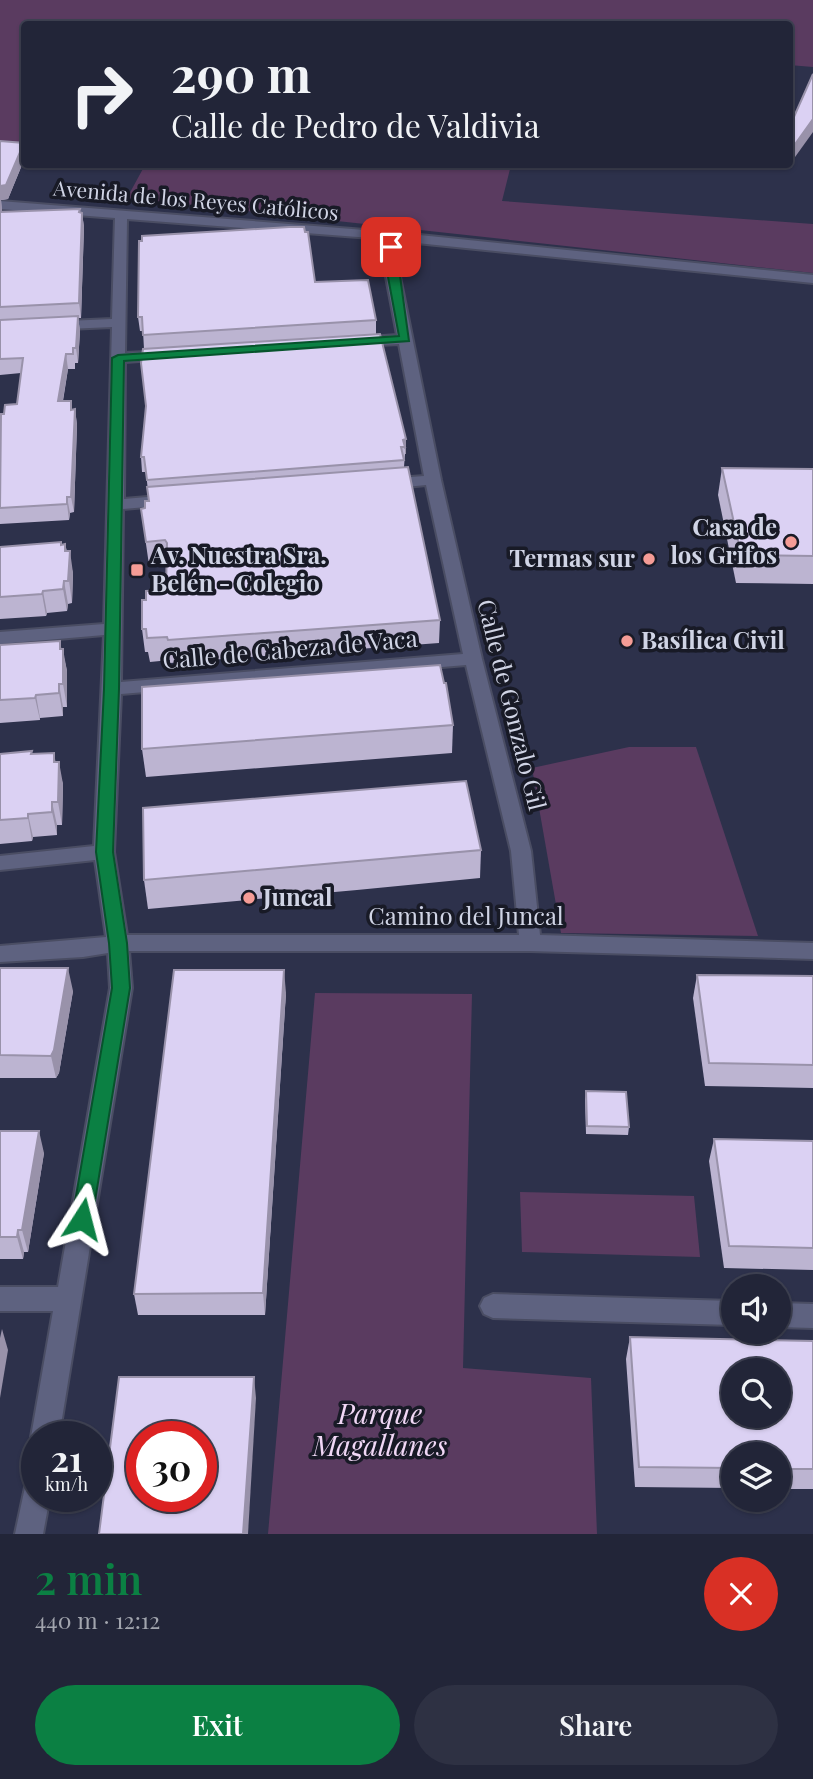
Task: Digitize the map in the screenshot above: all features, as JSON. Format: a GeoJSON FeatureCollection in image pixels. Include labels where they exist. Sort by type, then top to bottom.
{"type":"FeatureCollection","features":[{"type":"Feature","properties":{"kind":"street","name":"Avenida de los Reyes Católicos"},"geometry":{"type":"LineString","coordinates":[[0,205],[121,212],[390,236],[813,279]]}},
{"type":"Feature","properties":{"kind":"street"},"geometry":{"type":"LineString","coordinates":[[49,1421],[121,988],[118,943],[104,852],[113,629],[121,212]]}},
{"type":"Feature","properties":{"kind":"street"},"geometry":{"type":"LineString","coordinates":[[337,343],[405,339],[393,277],[390,236]]}},
{"type":"Feature","properties":{"kind":"street"},"geometry":{"type":"LineString","coordinates":[[0,328],[119,323]]}},
{"type":"Feature","properties":{"kind":"street","name":"Calle de Gonzalo Gil"},"geometry":{"type":"LineString","coordinates":[[405,339],[473,659],[521,851],[530,943]]}},
{"type":"Feature","properties":{"kind":"street"},"geometry":{"type":"LineString","coordinates":[[118,358],[187,354]]}},
{"type":"Feature","properties":{"kind":"street"},"geometry":{"type":"LineString","coordinates":[[364,485],[433,480]]}},
{"type":"Feature","properties":{"kind":"street"},"geometry":{"type":"LineString","coordinates":[[115,505],[184,499]]}},
{"type":"Feature","properties":{"kind":"street"},"geometry":{"type":"LineString","coordinates":[[0,638],[113,629]]}},
{"type":"Feature","properties":{"kind":"street","name":"Calle de Cabeza de Vaca"},"geometry":{"type":"LineString","coordinates":[[111,689],[473,659]]}},
{"type":"Feature","properties":{"kind":"street"},"geometry":{"type":"LineString","coordinates":[[0,863],[104,852]]}},
{"type":"Feature","properties":{"kind":"street","name":"Camino del Juncal"},"geometry":{"type":"LineString","coordinates":[[0,954],[118,943],[530,943],[813,951]]}},
{"type":"Feature","properties":{"kind":"street"},"geometry":{"type":"LineString","coordinates":[[0,1299],[69,1299]]}},
{"type":"Feature","properties":{"kind":"street"},"geometry":{"type":"LineString","coordinates":[[493,1307],[721,1313]]}},
{"type":"Feature","properties":{"kind":"street"},"geometry":{"type":"LineString","coordinates":[[791,1315],[813,1316]]}},
{"type":"Feature","properties":{"kind":"street"},"geometry":{"type":"LineString","coordinates":[[29,1534],[33,1512]]}},
{"type":"Feature","properties":{"kind":"green space"},"geometry":{"type":"Polygon","coordinates":[[[0,0],[813,0],[813,67],[793,65],[793,21],[21,21],[21,150],[0,148],[0,0]]]}},
{"type":"Feature","properties":{"kind":"green space"},"geometry":{"type":"Polygon","coordinates":[[[143,168],[510,168],[502,201],[813,224],[813,273],[127,198],[143,168]]]}},
{"type":"Feature","properties":{"kind":"green space"},"geometry":{"type":"Polygon","coordinates":[[[629,747],[696,747],[758,936],[561,933],[532,768],[629,747]]]}},
{"type":"Feature","properties":{"kind":"green space","name":"Parque Magallanes"},"geometry":{"type":"Polygon","coordinates":[[[315,993],[472,994],[463,1368],[591,1378],[597,1534],[268,1534],[315,993]]]}},
{"type":"Feature","properties":{"kind":"green space"},"geometry":{"type":"Polygon","coordinates":[[[520,1192],[694,1196],[700,1257],[522,1252],[520,1192]]]}},
{"type":"Feature","properties":{"kind":"building"},"geometry":{"type":"Polygon","coordinates":[[[813,74],[813,119],[793,147],[793,119],[813,74]]]}},
{"type":"Feature","properties":{"kind":"building"},"geometry":{"type":"Polygon","coordinates":[[[0,141],[21,143],[21,150],[6,185],[0,186],[0,141]]]}},
{"type":"Feature","properties":{"kind":"building"},"geometry":{"type":"Polygon","coordinates":[[[80,209],[79,303],[0,307],[0,212],[80,209]]]}},
{"type":"Feature","properties":{"kind":"building"},"geometry":{"type":"Polygon","coordinates":[[[304,227],[305,232],[308,232],[315,282],[368,280],[376,320],[143,335],[142,317],[138,317],[139,241],[142,241],[142,236],[304,227]]]}},
{"type":"Feature","properties":{"kind":"building"},"geometry":{"type":"Polygon","coordinates":[[[78,316],[76,348],[73,348],[73,354],[66,354],[58,401],[71,401],[71,410],[75,409],[71,497],[67,497],[67,504],[0,508],[1,414],[4,414],[5,405],[17,404],[23,358],[0,359],[0,320],[78,316]]]}},
{"type":"Feature","properties":{"kind":"building"},"geometry":{"type":"Polygon","coordinates":[[[380,334],[406,439],[403,440],[405,447],[401,447],[404,460],[147,480],[144,457],[141,457],[146,406],[141,363],[143,349],[380,334]]]}},
{"type":"Feature","properties":{"kind":"building"},"geometry":{"type":"Polygon","coordinates":[[[408,467],[440,620],[168,640],[167,637],[147,638],[146,629],[142,629],[142,600],[146,600],[146,591],[166,590],[167,543],[165,540],[146,542],[141,509],[145,508],[145,501],[149,501],[147,487],[408,467]]]}},
{"type":"Feature","properties":{"kind":"building"},"geometry":{"type":"Polygon","coordinates":[[[722,468],[813,469],[813,556],[741,555],[722,468]]]}},
{"type":"Feature","properties":{"kind":"building"},"geometry":{"type":"Polygon","coordinates":[[[61,542],[61,545],[65,544],[65,551],[70,551],[68,581],[64,581],[63,589],[43,591],[42,594],[0,597],[0,547],[61,542]]]}},
{"type":"Feature","properties":{"kind":"building"},"geometry":{"type":"Polygon","coordinates":[[[60,641],[60,649],[63,649],[63,684],[59,684],[59,693],[36,695],[35,698],[0,700],[0,645],[60,641]]]}},
{"type":"Feature","properties":{"kind":"building"},"geometry":{"type":"Polygon","coordinates":[[[440,665],[453,725],[142,749],[142,687],[440,665]]]}},
{"type":"Feature","properties":{"kind":"building"},"geometry":{"type":"Polygon","coordinates":[[[32,751],[31,754],[54,753],[54,762],[59,762],[58,802],[52,802],[52,812],[28,814],[28,818],[0,820],[0,754],[32,751]]]}},
{"type":"Feature","properties":{"kind":"building"},"geometry":{"type":"Polygon","coordinates":[[[466,781],[481,850],[144,880],[143,808],[466,781]]]}},
{"type":"Feature","properties":{"kind":"building"},"geometry":{"type":"Polygon","coordinates":[[[0,968],[68,968],[51,1056],[0,1055],[0,968]]]}},
{"type":"Feature","properties":{"kind":"building"},"geometry":{"type":"Polygon","coordinates":[[[174,970],[284,970],[263,1293],[134,1294],[174,970]]]}},
{"type":"Feature","properties":{"kind":"building"},"geometry":{"type":"Polygon","coordinates":[[[697,975],[813,976],[813,1065],[709,1063],[697,975]]]}},
{"type":"Feature","properties":{"kind":"building"},"geometry":{"type":"Polygon","coordinates":[[[586,1091],[626,1092],[629,1127],[587,1126],[586,1091]]]}},
{"type":"Feature","properties":{"kind":"building"},"geometry":{"type":"Polygon","coordinates":[[[0,1131],[39,1131],[22,1230],[18,1230],[17,1237],[0,1237],[0,1131]]]}},
{"type":"Feature","properties":{"kind":"building"},"geometry":{"type":"Polygon","coordinates":[[[714,1139],[813,1141],[813,1248],[729,1246],[714,1139]]]}},
{"type":"Feature","properties":{"kind":"building"},"geometry":{"type":"Polygon","coordinates":[[[630,1337],[721,1339],[721,1344],[791,1344],[791,1341],[813,1341],[813,1469],[791,1469],[791,1442],[721,1442],[721,1468],[639,1467],[630,1337]]]}},
{"type":"Feature","properties":{"kind":"building"},"geometry":{"type":"Polygon","coordinates":[[[119,1377],[254,1377],[243,1534],[99,1534],[102,1512],[112,1512],[112,1432],[119,1377]]]}},
{"type":"Feature","properties":{"kind":"place","name":"Casa de los Grifos"},"geometry":{"type":"Point","coordinates":[791,542]}},
{"type":"Feature","properties":{"kind":"place","name":"Termas sur"},"geometry":{"type":"Point","coordinates":[649,559]}},
{"type":"Feature","properties":{"kind":"place","name":"Av. Nuestra Sra. Belén - Colegio"},"geometry":{"type":"Point","coordinates":[137,570]}},
{"type":"Feature","properties":{"kind":"place","name":"Basílica Civil"},"geometry":{"type":"Point","coordinates":[627,641]}},
{"type":"Feature","properties":{"kind":"place","name":"Juncal"},"geometry":{"type":"Point","coordinates":[249,898]}},
{"type":"Feature","properties":{"kind":"route"},"geometry":{"type":"LineString","coordinates":[[82,1219],[121,988],[118,943],[104,852],[111,689],[118,358],[405,339],[393,277],[391,247]]}}]}
